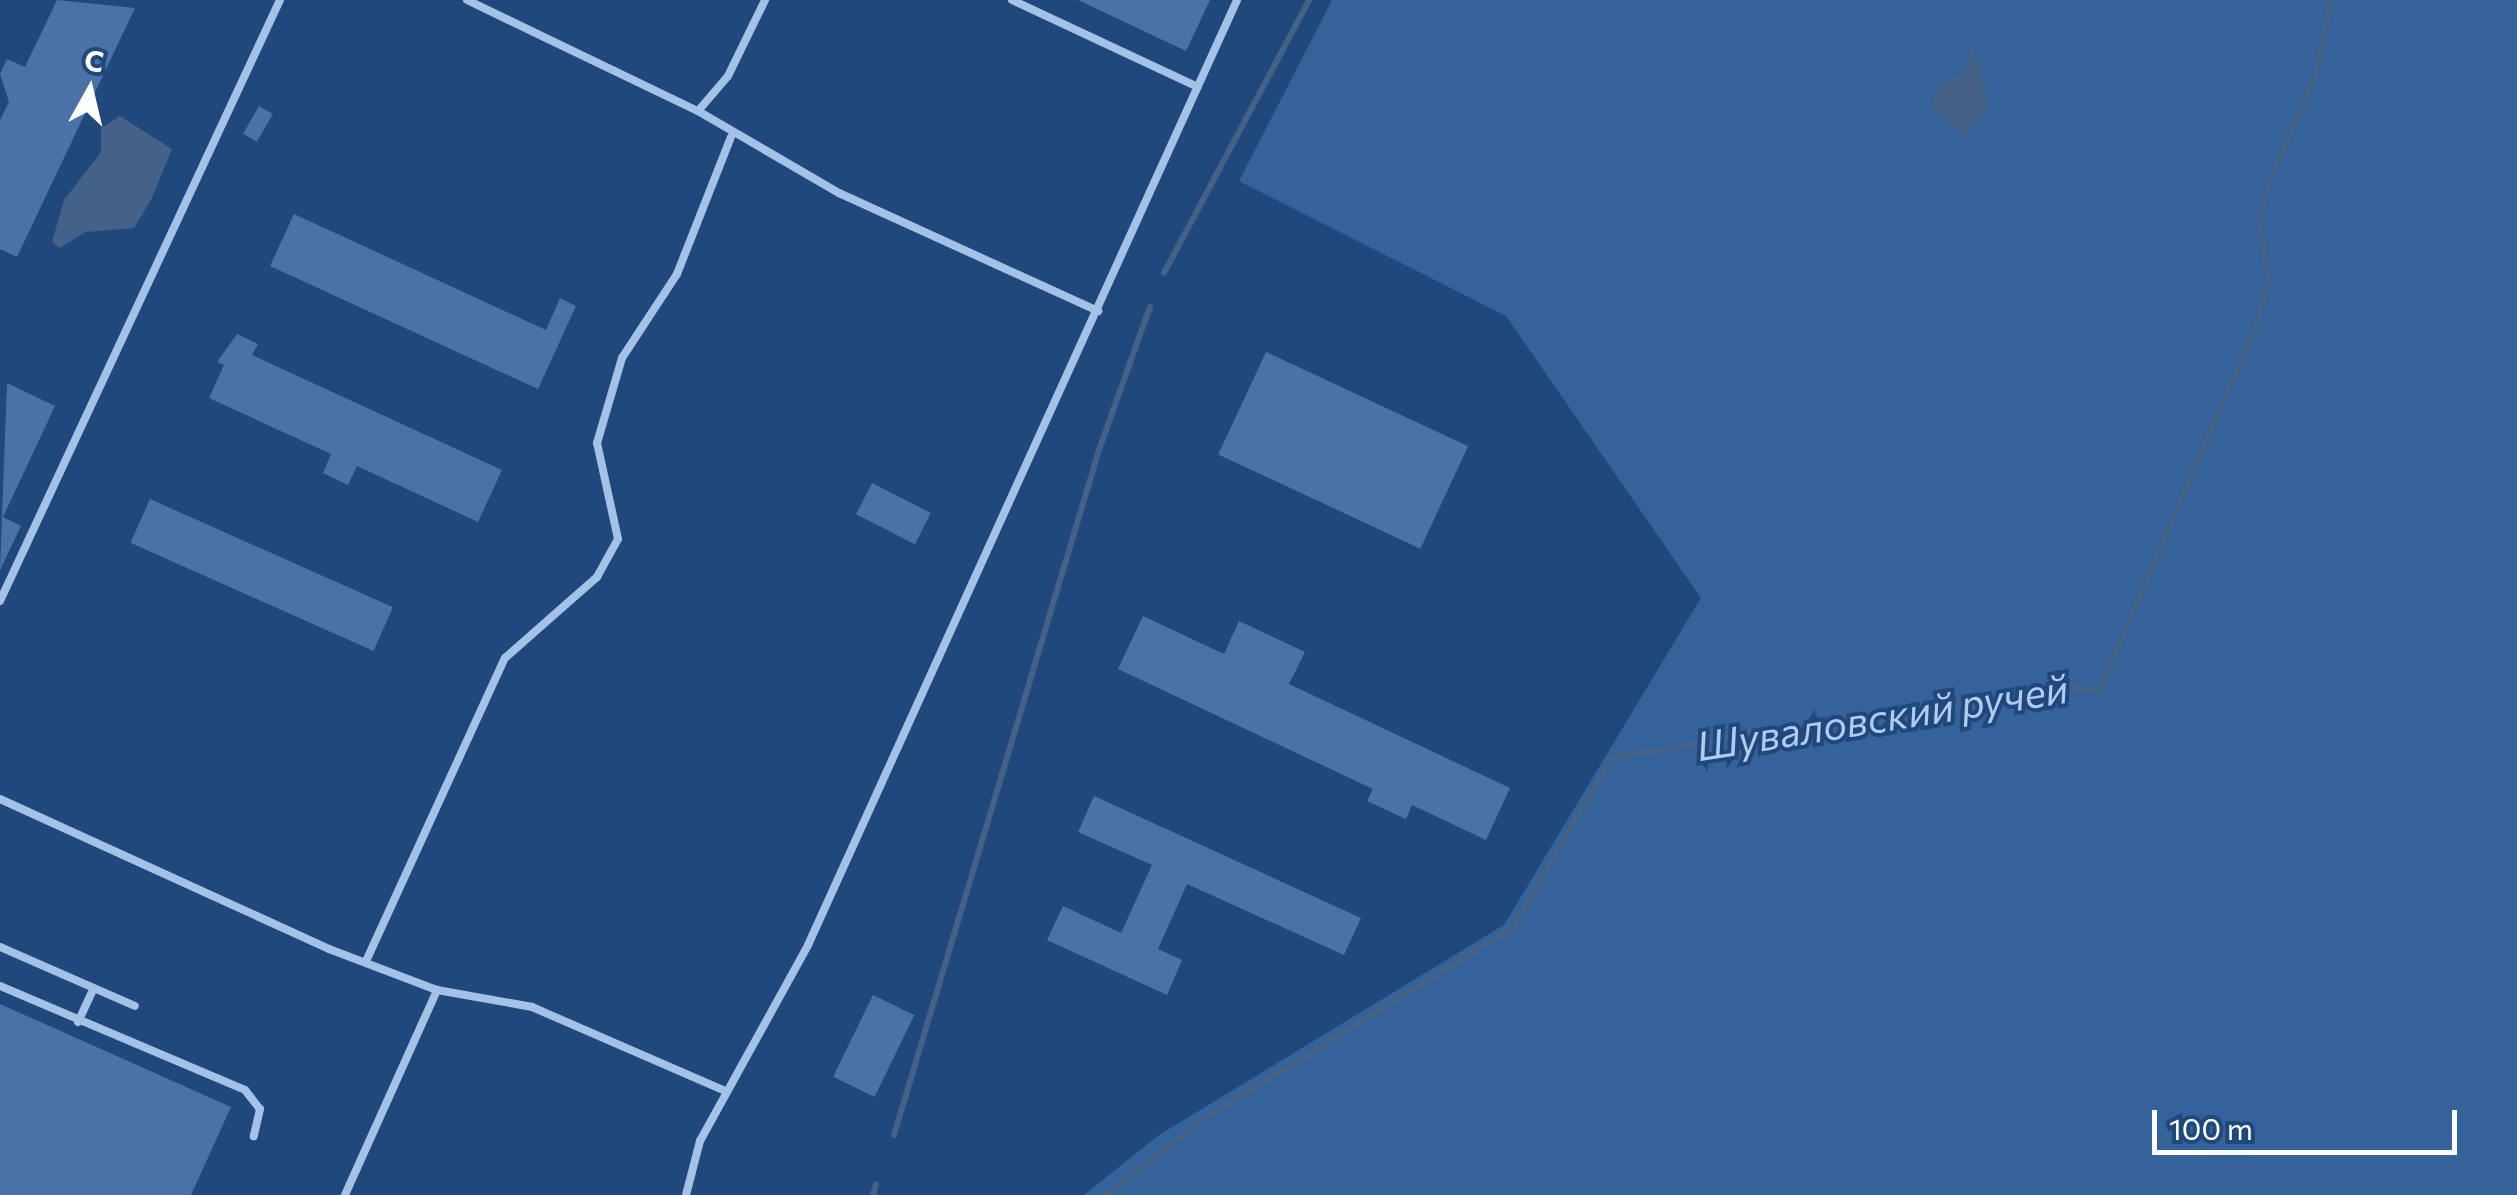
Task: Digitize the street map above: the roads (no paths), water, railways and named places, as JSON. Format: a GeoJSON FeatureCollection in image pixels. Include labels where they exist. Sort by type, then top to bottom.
{"type":"FeatureCollection","features":[{"type":"Feature","properties":{"kind":"lane"},"geometry":{"type":"LineString","coordinates":[[0,601],[280,0]]}},
{"type":"Feature","properties":{"kind":"lane"},"geometry":{"type":"LineString","coordinates":[[467,0],[698,111],[731,137],[1098,311]]}},
{"type":"Feature","properties":{"kind":"lane"},"geometry":{"type":"LineString","coordinates":[[698,111],[728,76],[765,0]]}},
{"type":"Feature","properties":{"kind":"lane"},"geometry":{"type":"LineString","coordinates":[[1012,0],[1198,87]]}},
{"type":"Feature","properties":{"kind":"lane"},"geometry":{"type":"LineString","coordinates":[[686,1195],[723,1090],[808,945],[1237,0]]}},
{"type":"Feature","properties":{"kind":"lane"},"geometry":{"type":"LineString","coordinates":[[367,959],[504,658],[597,577],[618,539],[597,443],[622,358],[677,274],[731,137]]}},
{"type":"Feature","properties":{"kind":"lane"},"geometry":{"type":"LineString","coordinates":[[0,799],[436,990],[532,1007],[723,1090]]}},
{"type":"Feature","properties":{"kind":"lane"},"geometry":{"type":"LineString","coordinates":[[0,947],[135,1006]]}},
{"type":"Feature","properties":{"kind":"lane"},"geometry":{"type":"LineString","coordinates":[[0,986],[245,1090],[260,1109],[254,1136]]}},
{"type":"Feature","properties":{"kind":"lane"},"geometry":{"type":"LineString","coordinates":[[78,1022],[93,990]]}},
{"type":"Feature","properties":{"kind":"lane"},"geometry":{"type":"LineString","coordinates":[[345,1195],[436,990]]}},
{"type":"Feature","properties":{"kind":"waterway"},"geometry":{"type":"LineString","coordinates":[[1164,273],[1309,0]]}},
{"type":"Feature","properties":{"kind":"waterway","name":"Шуваловский ручей"},"geometry":{"type":"LineString","coordinates":[[1106,1195],[1206,1118],[1513,928],[1611,758],[1903,710],[2026,700],[2049,686],[2099,691],[2256,326],[2268,284],[2260,221],[2267,188],[2316,73],[2331,0]]}},
{"type":"Feature","properties":{"kind":"waterway"},"geometry":{"type":"LineString","coordinates":[[894,1135],[1099,450],[1150,307]]}},
{"type":"Feature","properties":{"kind":"waterway"},"geometry":{"type":"LineString","coordinates":[[873,1195],[876,1184]]}}]}
